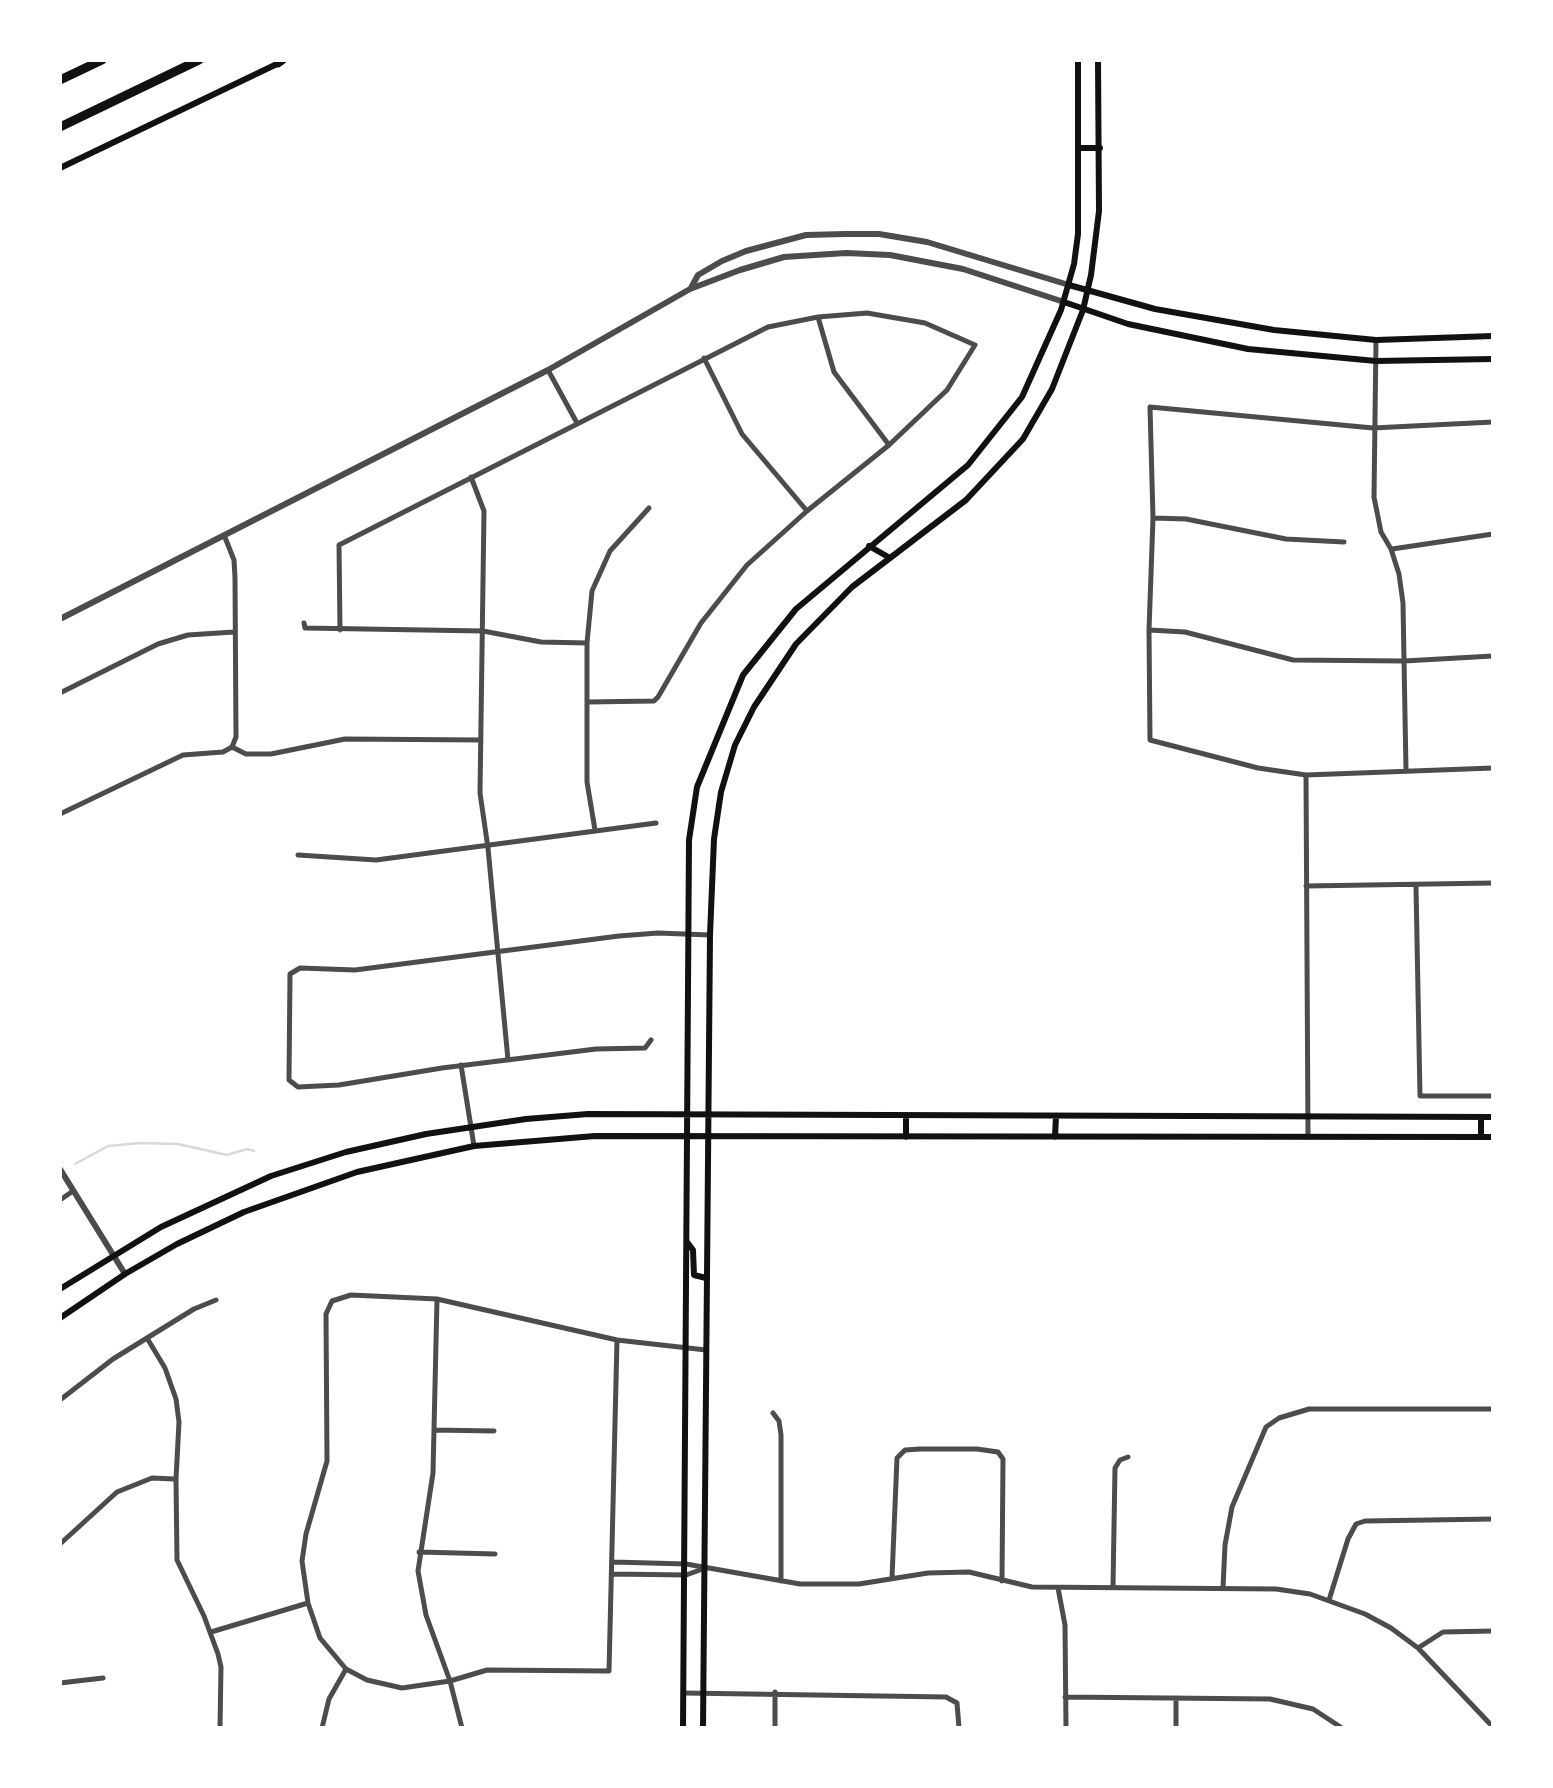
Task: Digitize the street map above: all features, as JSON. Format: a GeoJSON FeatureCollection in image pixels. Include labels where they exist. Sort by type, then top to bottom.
{"type":"FeatureCollection","features":[{"type":"Feature","properties":{"kind":"highway"},"geometry":{"type":"LineString","coordinates":[[60,80],[102,60]]}},
{"type":"Feature","properties":{"kind":"highway"},"geometry":{"type":"LineString","coordinates":[[60,127],[199,60]]}},
{"type":"Feature","properties":{"kind":"main road"},"geometry":{"type":"LineString","coordinates":[[683,1728],[688,934],[690,840],[697,787],[743,675],[796,608],[968,465],[1022,396],[1064,302],[1078,234],[1078,60]]}},
{"type":"Feature","properties":{"kind":"main road"},"geometry":{"type":"LineString","coordinates":[[703,1728],[710,935],[717,812],[736,745],[761,695],[796,644],[836,601],[966,500],[1023,439],[1052,389],[1088,290],[1099,211],[1098,60]]}},
{"type":"Feature","properties":{"kind":"main road"},"geometry":{"type":"LineString","coordinates":[[60,168],[281,61]]}},
{"type":"Feature","properties":{"kind":"main road"},"geometry":{"type":"LineString","coordinates":[[1079,148],[1100,148]]}},
{"type":"Feature","properties":{"kind":"main road"},"geometry":{"type":"LineString","coordinates":[[1069,285],[1155,309],[1259,328],[1376,340],[1493,336]]}},
{"type":"Feature","properties":{"kind":"main road"},"geometry":{"type":"LineString","coordinates":[[1064,302],[1209,342],[1376,361],[1493,359]]}},
{"type":"Feature","properties":{"kind":"main road"},"geometry":{"type":"LineString","coordinates":[[869,546],[890,558]]}},
{"type":"Feature","properties":{"kind":"main road"},"geometry":{"type":"LineString","coordinates":[[869,546],[878,568]]}},
{"type":"Feature","properties":{"kind":"main road"},"geometry":{"type":"LineString","coordinates":[[60,1290],[160,1227],[271,1176],[346,1152],[471,1127],[588,1114],[1493,1117]]}},
{"type":"Feature","properties":{"kind":"main road"},"geometry":{"type":"LineString","coordinates":[[906,1115],[906,1136]]}},
{"type":"Feature","properties":{"kind":"main road"},"geometry":{"type":"LineString","coordinates":[[1056,1116],[1056,1137]]}},
{"type":"Feature","properties":{"kind":"main road"},"geometry":{"type":"LineString","coordinates":[[1481,1118],[1481,1137]]}},
{"type":"Feature","properties":{"kind":"main road"},"geometry":{"type":"LineString","coordinates":[[60,1318],[177,1244],[277,1199],[357,1172],[474,1146],[596,1136],[1493,1137]]}},
{"type":"Feature","properties":{"kind":"main road"},"geometry":{"type":"LineString","coordinates":[[686,1242],[694,1250],[694,1274],[706,1278]]}},
{"type":"Feature","properties":{"kind":"street"},"geometry":{"type":"LineString","coordinates":[[690,290],[698,276],[746,252],[806,235],[845,234],[879,234],[927,242],[1069,285]]}},
{"type":"Feature","properties":{"kind":"street"},"geometry":{"type":"LineString","coordinates":[[60,619],[548,370],[690,290],[784,257],[846,253],[934,262],[1064,302]]}},
{"type":"Feature","properties":{"kind":"street"},"geometry":{"type":"LineString","coordinates":[[340,630],[339,545],[768,327],[818,317],[867,314],[926,323],[975,345],[947,390],[890,446],[807,511],[748,566],[700,623],[654,701],[588,702]]}},
{"type":"Feature","properties":{"kind":"street"},"geometry":{"type":"LineString","coordinates":[[818,317],[834,372],[890,446]]}},
{"type":"Feature","properties":{"kind":"street"},"geometry":{"type":"LineString","coordinates":[[1376,340],[1376,507],[1403,602],[1406,772]]}},
{"type":"Feature","properties":{"kind":"street"},"geometry":{"type":"LineString","coordinates":[[704,358],[742,434],[807,511]]}},
{"type":"Feature","properties":{"kind":"street"},"geometry":{"type":"LineString","coordinates":[[548,370],[577,423]]}},
{"type":"Feature","properties":{"kind":"street"},"geometry":{"type":"LineString","coordinates":[[1493,422],[1373,428],[1150,407],[1153,518],[1149,630],[1150,740],[1258,768],[1306,775],[1493,768]]}},
{"type":"Feature","properties":{"kind":"street"},"geometry":{"type":"LineString","coordinates":[[471,477],[484,512],[480,793],[508,1060]]}},
{"type":"Feature","properties":{"kind":"street"},"geometry":{"type":"LineString","coordinates":[[595,830],[587,782],[587,643],[592,591],[610,551],[649,508]]}},
{"type":"Feature","properties":{"kind":"street"},"geometry":{"type":"LineString","coordinates":[[1153,518],[1186,519],[1286,539],[1344,542]]}},
{"type":"Feature","properties":{"kind":"street"},"geometry":{"type":"LineString","coordinates":[[1391,549],[1493,534]]}},
{"type":"Feature","properties":{"kind":"street"},"geometry":{"type":"LineString","coordinates":[[60,814],[183,755],[224,752],[232,747],[236,737],[234,560],[224,536]]}},
{"type":"Feature","properties":{"kind":"street"},"geometry":{"type":"LineString","coordinates":[[304,623],[305,628],[483,631],[541,642],[587,643]]}},
{"type":"Feature","properties":{"kind":"street"},"geometry":{"type":"LineString","coordinates":[[1149,630],[1185,632],[1294,660],[1404,661],[1493,656]]}},
{"type":"Feature","properties":{"kind":"street"},"geometry":{"type":"LineString","coordinates":[[60,693],[158,644],[188,635],[235,632]]}},
{"type":"Feature","properties":{"kind":"street"},"geometry":{"type":"LineString","coordinates":[[232,747],[246,754],[271,754],[345,739],[482,740]]}},
{"type":"Feature","properties":{"kind":"street"},"geometry":{"type":"LineString","coordinates":[[1306,775],[1308,1137]]}},
{"type":"Feature","properties":{"kind":"street"},"geometry":{"type":"LineString","coordinates":[[298,855],[376,860],[656,824]]}},
{"type":"Feature","properties":{"kind":"street"},"geometry":{"type":"LineString","coordinates":[[1306,886],[1493,883]]}},
{"type":"Feature","properties":{"kind":"street"},"geometry":{"type":"LineString","coordinates":[[1416,887],[1420,1096],[1493,1096]]}},
{"type":"Feature","properties":{"kind":"street"},"geometry":{"type":"LineString","coordinates":[[652,1040],[645,1048],[596,1049],[338,1085],[298,1087],[289,1080],[290,974],[300,968],[355,970],[619,936],[710,935]]}},
{"type":"Feature","properties":{"kind":"street"},"geometry":{"type":"LineString","coordinates":[[461,1066],[474,1146]]}},
{"type":"Feature","properties":{"kind":"street"},"geometry":{"type":"LineString","coordinates":[[60,1169],[124,1274]]}},
{"type":"Feature","properties":{"kind":"street"},"geometry":{"type":"LineString","coordinates":[[60,1200],[73,1191]]}},
{"type":"Feature","properties":{"kind":"street"},"geometry":{"type":"LineString","coordinates":[[617,1340],[609,1670],[487,1670],[418,1687],[387,1686],[346,1669],[320,1638],[303,1576],[303,1548],[327,1461],[326,1314],[332,1301],[351,1295],[437,1298],[617,1340],[706,1350]]}},
{"type":"Feature","properties":{"kind":"street"},"geometry":{"type":"LineString","coordinates":[[437,1298],[433,1473],[419,1552],[419,1586],[462,1728]]}},
{"type":"Feature","properties":{"kind":"street"},"geometry":{"type":"LineString","coordinates":[[60,1400],[88,1376],[146,1338],[194,1308],[216,1300]]}},
{"type":"Feature","properties":{"kind":"street"},"geometry":{"type":"LineString","coordinates":[[146,1338],[176,1399],[177,1560],[211,1632],[220,1668],[220,1728]]}},
{"type":"Feature","properties":{"kind":"street"},"geometry":{"type":"LineString","coordinates":[[1222,1588],[1232,1507],[1266,1427],[1286,1414],[1309,1410],[1493,1409]]}},
{"type":"Feature","properties":{"kind":"street"},"geometry":{"type":"LineString","coordinates":[[773,1413],[781,1435],[780,1581]]}},
{"type":"Feature","properties":{"kind":"street"},"geometry":{"type":"LineString","coordinates":[[434,1430],[494,1431]]}},
{"type":"Feature","properties":{"kind":"street"},"geometry":{"type":"LineString","coordinates":[[892,1578],[897,1458],[905,1450],[920,1448],[998,1452],[1004,1459],[1002,1581]]}},
{"type":"Feature","properties":{"kind":"street"},"geometry":{"type":"LineString","coordinates":[[1113,1587],[1115,1468],[1128,1456]]}},
{"type":"Feature","properties":{"kind":"street"},"geometry":{"type":"LineString","coordinates":[[60,1544],[117,1492],[152,1478],[176,1479]]}},
{"type":"Feature","properties":{"kind":"street"},"geometry":{"type":"LineString","coordinates":[[1329,1600],[1348,1539],[1356,1524],[1364,1520],[1493,1519]]}},
{"type":"Feature","properties":{"kind":"street"},"geometry":{"type":"LineString","coordinates":[[419,1552],[494,1554]]}},
{"type":"Feature","properties":{"kind":"street"},"geometry":{"type":"LineString","coordinates":[[612,1562],[686,1564],[780,1581],[858,1584],[928,1572],[969,1572],[1002,1581],[1058,1588],[1276,1589],[1329,1600],[1365,1614],[1418,1648],[1493,1727]]}},
{"type":"Feature","properties":{"kind":"street"},"geometry":{"type":"LineString","coordinates":[[612,1574],[686,1575],[703,1569]]}},
{"type":"Feature","properties":{"kind":"street"},"geometry":{"type":"LineString","coordinates":[[1058,1588],[1065,1625],[1066,1728]]}},
{"type":"Feature","properties":{"kind":"street"},"geometry":{"type":"LineString","coordinates":[[211,1632],[308,1603]]}},
{"type":"Feature","properties":{"kind":"street"},"geometry":{"type":"LineString","coordinates":[[1418,1648],[1443,1632],[1493,1631]]}},
{"type":"Feature","properties":{"kind":"street"},"geometry":{"type":"LineString","coordinates":[[322,1728],[329,1699],[346,1669]]}},
{"type":"Feature","properties":{"kind":"street"},"geometry":{"type":"LineString","coordinates":[[60,1683],[103,1678]]}},
{"type":"Feature","properties":{"kind":"street"},"geometry":{"type":"LineString","coordinates":[[775,1692],[775,1728]]}},
{"type":"Feature","properties":{"kind":"street"},"geometry":{"type":"LineString","coordinates":[[684,1693],[946,1697],[957,1702],[959,1728]]}},
{"type":"Feature","properties":{"kind":"street"},"geometry":{"type":"LineString","coordinates":[[1065,1697],[1297,1702],[1342,1728]]}},
{"type":"Feature","properties":{"kind":"street"},"geometry":{"type":"LineString","coordinates":[[1176,1698],[1176,1728]]}},
{"type":"Feature","properties":{"kind":"waterway"},"geometry":{"type":"LineString","coordinates":[[75,1164],[108,1146],[140,1143],[178,1144],[227,1155],[247,1149],[254,1151]]}}]}
